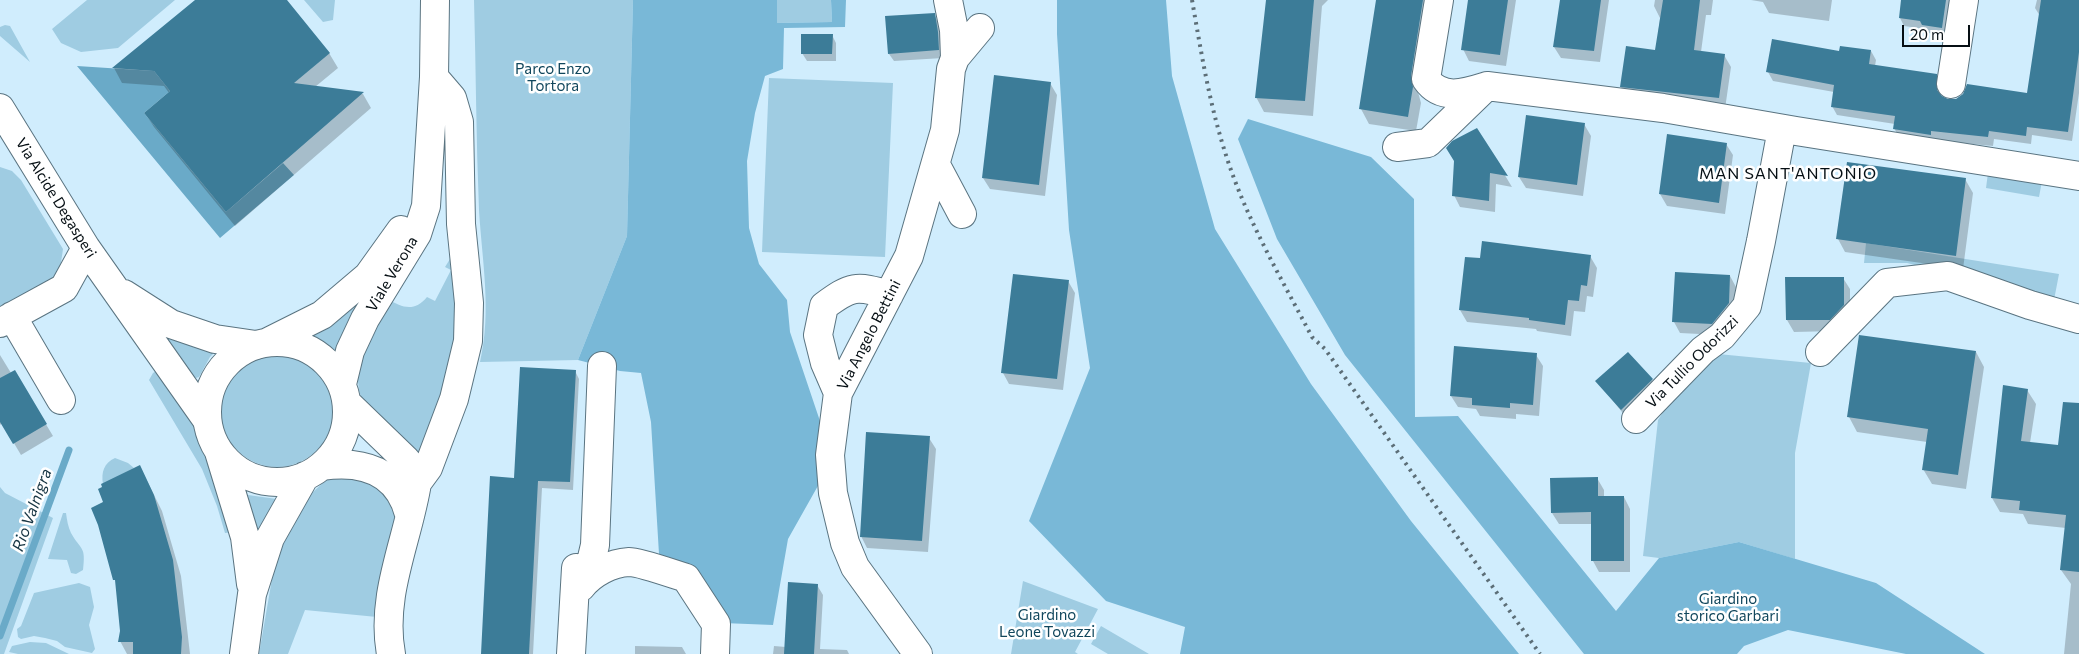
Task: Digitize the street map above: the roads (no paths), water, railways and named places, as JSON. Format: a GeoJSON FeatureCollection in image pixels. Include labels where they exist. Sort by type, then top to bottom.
{"type":"FeatureCollection","features":[{"type":"Feature","properties":{"kind":"street","name":"Viale Verona"},"geometry":{"type":"LineString","coordinates":[[344,394],[350,351],[365,318],[417,234],[426,206],[434,77],[435,0]]}},
{"type":"Feature","properties":{"kind":"street","name":"Via Angelo Bettini"},"geometry":{"type":"LineString","coordinates":[[918,654],[855,567],[845,543],[833,492],[830,455],[838,393],[909,256],[936,165],[945,130],[951,69],[955,58],[954,30],[948,0]]}},
{"type":"Feature","properties":{"kind":"street"},"geometry":{"type":"LineString","coordinates":[[1439,0],[1426,79],[1435,89],[1451,94],[1466,93],[1487,86],[1663,108],[1782,129],[2079,176]]}},
{"type":"Feature","properties":{"kind":"street"},"geometry":{"type":"LineString","coordinates":[[1951,84],[1964,0]]}},
{"type":"Feature","properties":{"kind":"street"},"geometry":{"type":"LineString","coordinates":[[955,58],[980,28]]}},
{"type":"Feature","properties":{"kind":"street"},"geometry":{"type":"LineString","coordinates":[[391,654],[389,614],[392,582],[417,483],[428,468],[454,399],[468,341],[469,303],[461,224],[459,122],[452,98],[434,77]]}},
{"type":"Feature","properties":{"kind":"street"},"geometry":{"type":"LineString","coordinates":[[1397,147],[1428,143],[1487,86]]}},
{"type":"Feature","properties":{"kind":"street","name":"Via Alcide Degasperi"},"geometry":{"type":"LineString","coordinates":[[0,108],[8,131],[86,248],[207,420]]}},
{"type":"Feature","properties":{"kind":"street","name":"Via Tullio Odorizzi"},"geometry":{"type":"LineString","coordinates":[[1636,419],[1703,350],[1722,336],[1747,306],[1782,129]]}},
{"type":"Feature","properties":{"kind":"street","name":"Viale Verona"},"geometry":{"type":"LineString","coordinates":[[262,344],[322,315],[368,276],[401,231],[415,202],[430,160]]}},
{"type":"Feature","properties":{"kind":"street"},"geometry":{"type":"LineString","coordinates":[[936,165],[962,214]]}},
{"type":"Feature","properties":{"kind":"street"},"geometry":{"type":"LineString","coordinates":[[62,400],[6,320],[64,288],[86,248]]}},
{"type":"Feature","properties":{"kind":"street"},"geometry":{"type":"LineString","coordinates":[[1820,352],[1887,283],[1948,276],[2079,320]]}},
{"type":"Feature","properties":{"kind":"street","name":"Via Alcide Degasperi"},"geometry":{"type":"LineString","coordinates":[[113,287],[171,324],[215,339],[262,344]]}},
{"type":"Feature","properties":{"kind":"street"},"geometry":{"type":"LineString","coordinates":[[838,393],[825,363],[818,335],[824,306],[846,290],[869,289],[889,295]]}},
{"type":"Feature","properties":{"kind":"street"},"geometry":{"type":"LineString","coordinates":[[252,594],[245,537],[219,452],[211,437],[207,420],[208,400],[213,382],[224,366],[239,353],[262,344],[290,343],[312,351],[330,365],[344,394],[406,460],[414,471],[417,483]]}},
{"type":"Feature","properties":{"kind":"street"},"geometry":{"type":"LineString","coordinates":[[571,654],[581,586],[596,545],[602,366]]}},
{"type":"Feature","properties":{"kind":"street"},"geometry":{"type":"LineString","coordinates":[[244,654],[252,594],[270,538],[314,471],[334,453],[342,438],[347,422],[344,394]]}},
{"type":"Feature","properties":{"kind":"street"},"geometry":{"type":"LineString","coordinates":[[219,452],[247,476],[266,482],[287,481],[344,463],[367,467],[388,478],[405,498],[409,514]]}},
{"type":"Feature","properties":{"kind":"street"},"geometry":{"type":"LineString","coordinates":[[578,537],[581,586]]}},
{"type":"Feature","properties":{"kind":"street"},"geometry":{"type":"LineString","coordinates":[[581,586],[606,567],[630,562],[686,578],[716,624],[715,654]]}},
{"type":"Feature","properties":{"kind":"waterway","name":"Rio Valnigra"},"geometry":{"type":"LineString","coordinates":[[0,636],[69,450]]}},
{"type":"Feature","properties":{"kind":"railway"},"geometry":{"type":"LineString","coordinates":[[1192,0],[1210,95],[1225,152],[1253,223],[1288,292],[1312,337],[1325,349],[1540,654]]}},
{"type":"Feature","properties":{"kind":"district","name":"MAN SANT'ANTONIO"},"geometry":{"type":"Point","coordinates":[1788,174]}},
{"type":"Feature","properties":{"kind":"park label","name":"Parco Enzo Tortora"},"geometry":{"type":"Point","coordinates":[553,78]}},
{"type":"Feature","properties":{"kind":"park label","name":"Giardino storico Garbari"},"geometry":{"type":"Point","coordinates":[1728,608]}},
{"type":"Feature","properties":{"kind":"park label","name":"Giardino Leone Tovazzi"},"geometry":{"type":"Point","coordinates":[1047,624]}}]}
